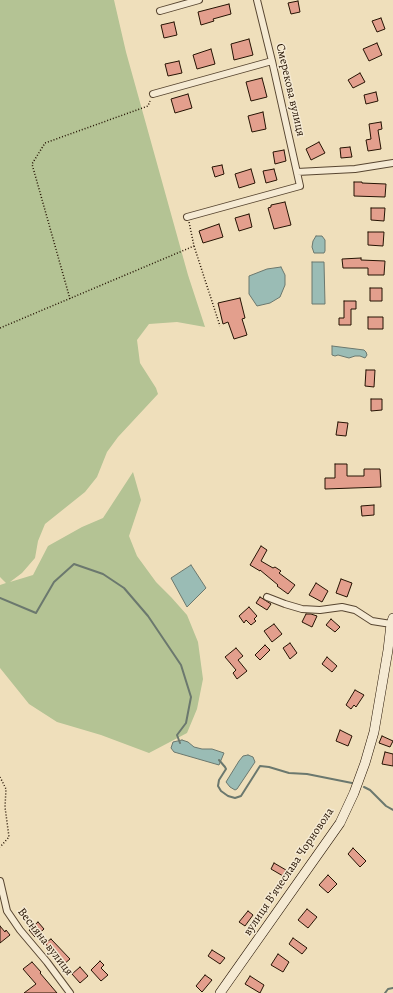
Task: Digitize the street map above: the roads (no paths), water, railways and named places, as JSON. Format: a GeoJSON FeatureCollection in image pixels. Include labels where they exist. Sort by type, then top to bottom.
{"type":"FeatureCollection","features":[{"type":"Feature","properties":{"kind":"main road","name":"вулиця Вʼячеслава Чорновола"},"geometry":{"type":"LineString","coordinates":[[220,993],[340,823],[354,793],[374,732],[392,621]]}},
{"type":"Feature","properties":{"kind":"street"},"geometry":{"type":"LineString","coordinates":[[160,11],[199,0]]}},
{"type":"Feature","properties":{"kind":"street","name":"Смерекова вулиця"},"geometry":{"type":"LineString","coordinates":[[187,217],[300,186],[272,61],[256,0]]}},
{"type":"Feature","properties":{"kind":"street"},"geometry":{"type":"LineString","coordinates":[[153,94],[272,61]]}},
{"type":"Feature","properties":{"kind":"street"},"geometry":{"type":"LineString","coordinates":[[297,172],[356,169],[393,163]]}},
{"type":"Feature","properties":{"kind":"street"},"geometry":{"type":"LineString","coordinates":[[267,597],[302,609],[320,610],[342,607],[354,610],[372,621],[392,621]]}},
{"type":"Feature","properties":{"kind":"street","name":"Весняна вулиця"},"geometry":{"type":"LineString","coordinates":[[0,881],[7,911],[20,930],[47,962],[70,993]]}},
{"type":"Feature","properties":{"kind":"water"},"geometry":{"type":"Polygon","coordinates":[[[316,236],[322,236],[325,240],[324,253],[314,253],[312,247],[316,236]]]}},
{"type":"Feature","properties":{"kind":"water"},"geometry":{"type":"Polygon","coordinates":[[[312,262],[324,262],[325,304],[312,304],[312,262]]]}},
{"type":"Feature","properties":{"kind":"water"},"geometry":{"type":"Polygon","coordinates":[[[281,267],[285,275],[285,285],[280,297],[270,303],[257,306],[249,294],[249,276],[267,269],[281,267]]]}},
{"type":"Feature","properties":{"kind":"water"},"geometry":{"type":"Polygon","coordinates":[[[332,346],[364,350],[367,355],[365,358],[360,356],[349,358],[338,355],[335,356],[332,355],[332,346]]]}},
{"type":"Feature","properties":{"kind":"water"},"geometry":{"type":"Polygon","coordinates":[[[191,565],[206,588],[187,607],[171,578],[191,565]]]}},
{"type":"Feature","properties":{"kind":"water"},"geometry":{"type":"Polygon","coordinates":[[[182,740],[188,742],[194,747],[212,749],[224,753],[219,765],[174,752],[171,748],[173,742],[182,740]]]}},
{"type":"Feature","properties":{"kind":"water"},"geometry":{"type":"Polygon","coordinates":[[[248,755],[253,757],[255,762],[235,790],[226,782],[243,756],[248,755]]]}},
{"type":"Feature","properties":{"kind":"waterway"},"geometry":{"type":"LineString","coordinates":[[0,598],[36,613],[54,582],[74,564],[103,574],[124,588],[148,616],[181,665],[191,697],[186,723],[177,735],[180,743]]}},
{"type":"Feature","properties":{"kind":"waterway"},"geometry":{"type":"LineString","coordinates":[[219,760],[226,769],[219,780],[218,786],[221,791],[228,796],[235,798],[241,796],[260,766],[289,773],[307,774],[352,783]]}},
{"type":"Feature","properties":{"kind":"waterway"},"geometry":{"type":"LineString","coordinates":[[364,787],[370,790],[386,806],[393,810]]}},
{"type":"Feature","properties":{"kind":"waterway"},"geometry":{"type":"LineString","coordinates":[[385,993],[388,989],[393,988]]}}]}
